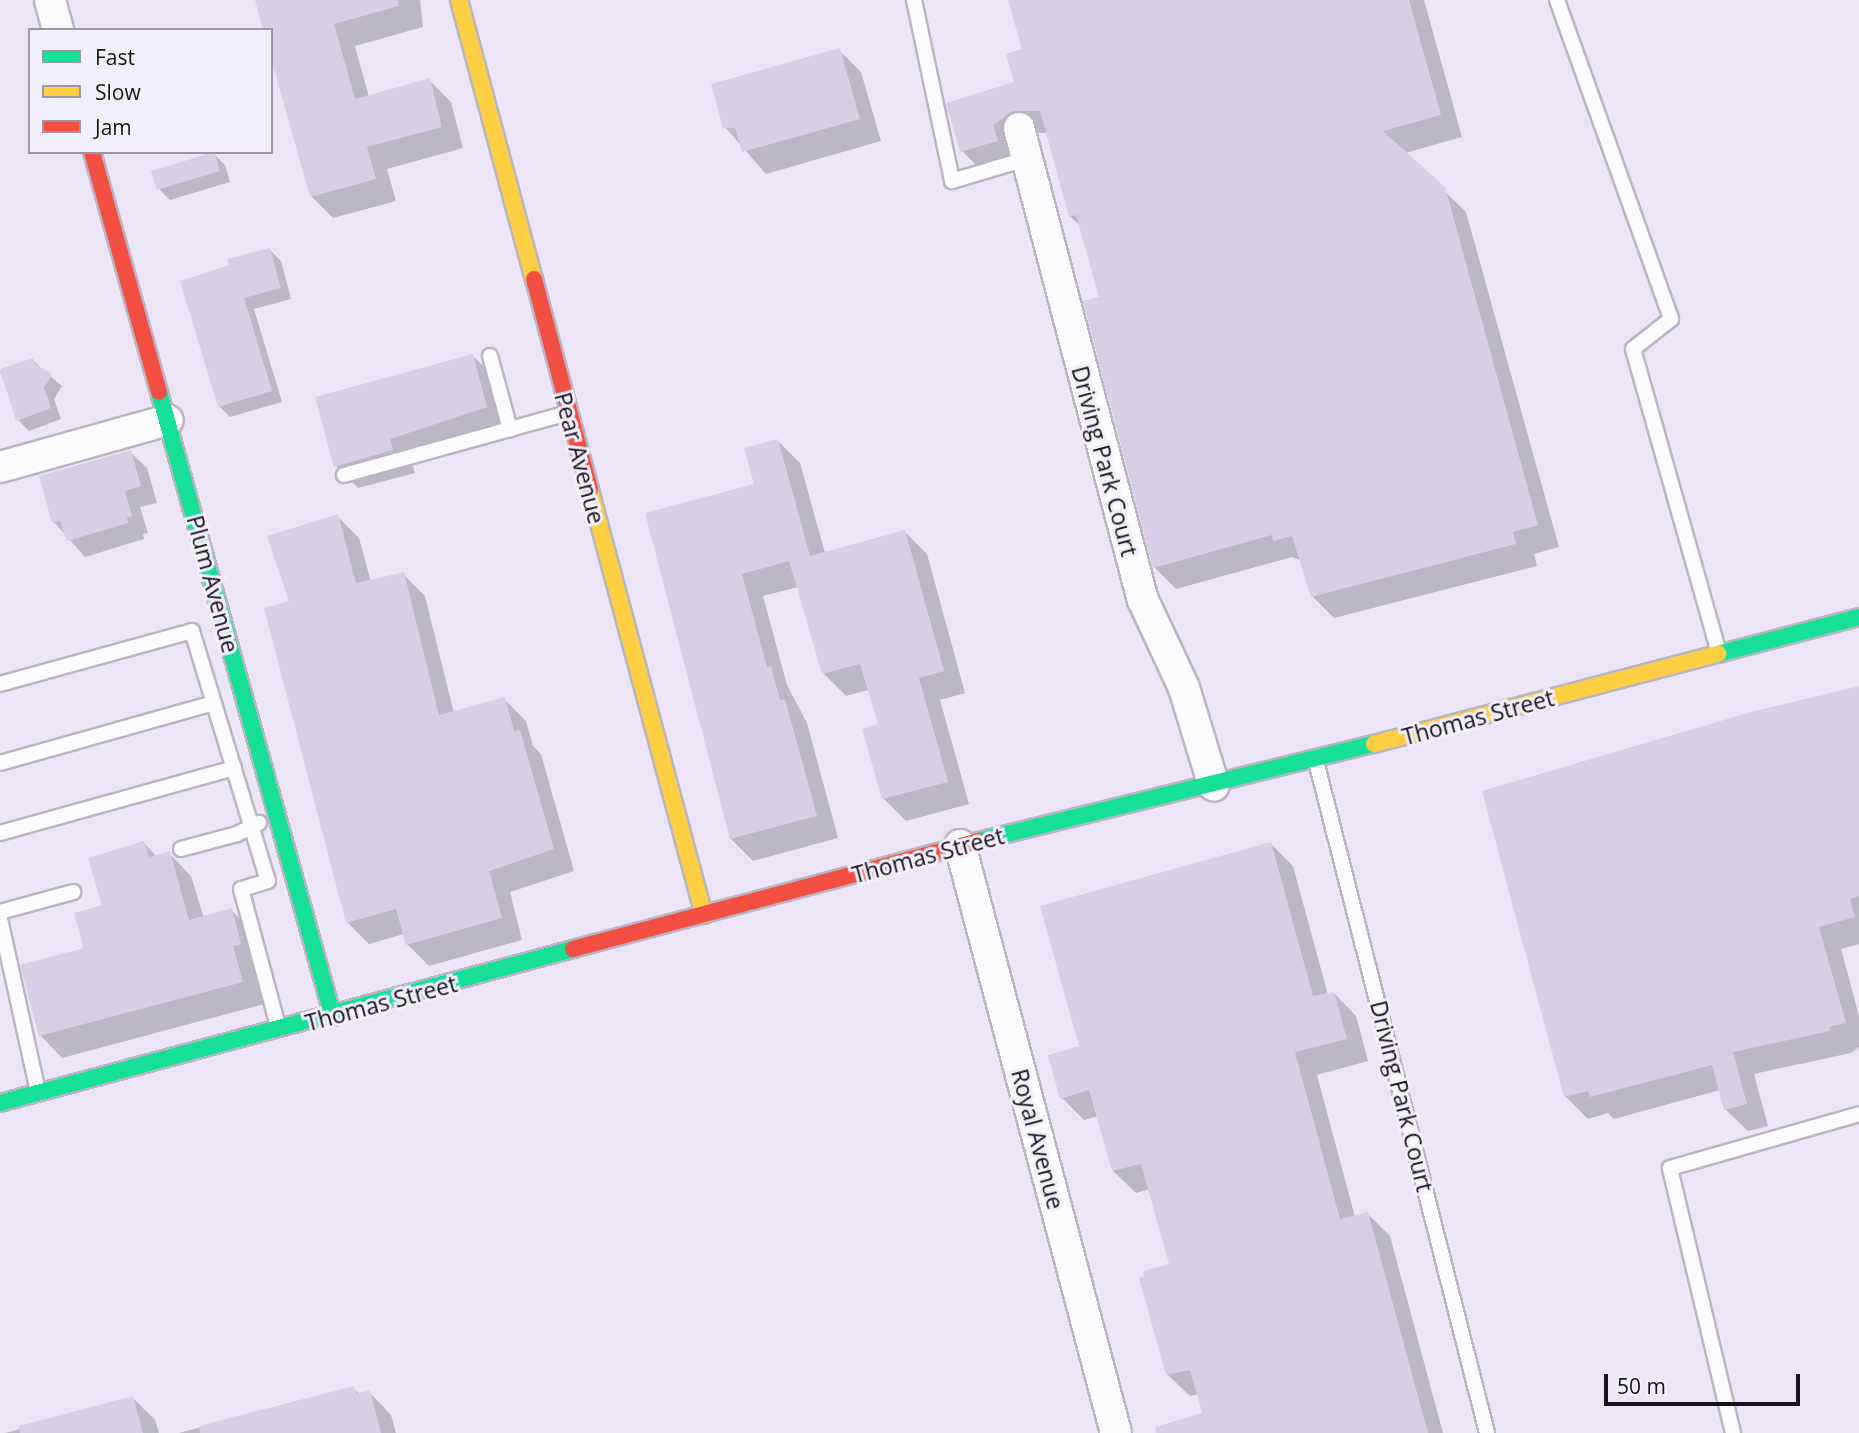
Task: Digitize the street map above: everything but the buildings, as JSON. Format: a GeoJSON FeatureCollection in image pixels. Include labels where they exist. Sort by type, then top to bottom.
{"type":"FeatureCollection","features":[{"type":"Feature","properties":{"kind":"main road","name":"Pear Avenue"},"geometry":{"type":"LineString","coordinates":[[459,0],[704,915]]}},
{"type":"Feature","properties":{"kind":"main road","name":"Plum Avenue"},"geometry":{"type":"LineString","coordinates":[[93,154],[333,1017]]}},
{"type":"Feature","properties":{"kind":"main road","name":"Thomas Street"},"geometry":{"type":"LineString","coordinates":[[2,1103],[333,1017],[961,845],[1213,786],[1859,617]]}},
{"type":"Feature","properties":{"kind":"street"},"geometry":{"type":"LineString","coordinates":[[50,0],[57,28]]}},
{"type":"Feature","properties":{"kind":"street","name":"Driving Park Court"},"geometry":{"type":"LineString","coordinates":[[1018,128],[1143,600],[1184,688],[1213,786]]}},
{"type":"Feature","properties":{"kind":"street"},"geometry":{"type":"LineString","coordinates":[[0,467],[168,420]]}},
{"type":"Feature","properties":{"kind":"street","name":"Royal Avenue"},"geometry":{"type":"LineString","coordinates":[[961,845],[1116,1433]]}},
{"type":"Feature","properties":{"kind":"lane"},"geometry":{"type":"LineString","coordinates":[[914,0],[952,181],[1026,159]]}},
{"type":"Feature","properties":{"kind":"lane"},"geometry":{"type":"LineString","coordinates":[[1558,0],[1671,319],[1633,349],[1720,653]]}},
{"type":"Feature","properties":{"kind":"lane"},"geometry":{"type":"LineString","coordinates":[[490,356],[510,429]]}},
{"type":"Feature","properties":{"kind":"lane"},"geometry":{"type":"LineString","coordinates":[[344,475],[568,413]]}},
{"type":"Feature","properties":{"kind":"lane"},"geometry":{"type":"LineString","coordinates":[[0,684],[192,631],[268,881],[241,889],[279,1031]]}},
{"type":"Feature","properties":{"kind":"lane"},"geometry":{"type":"LineString","coordinates":[[0,763],[214,703]]}},
{"type":"Feature","properties":{"kind":"lane","name":"Driving Park Court"},"geometry":{"type":"LineString","coordinates":[[1316,759],[1487,1433]]}},
{"type":"Feature","properties":{"kind":"lane"},"geometry":{"type":"LineString","coordinates":[[0,833],[234,768]]}},
{"type":"Feature","properties":{"kind":"lane"},"geometry":{"type":"LineString","coordinates":[[181,849],[277,816]]}},
{"type":"Feature","properties":{"kind":"lane"},"geometry":{"type":"LineString","coordinates":[[0,912],[73,892]]}},
{"type":"Feature","properties":{"kind":"lane"},"geometry":{"type":"LineString","coordinates":[[0,919],[39,1093]]}},
{"type":"Feature","properties":{"kind":"lane"},"geometry":{"type":"LineString","coordinates":[[0,1083],[2,1103]]}},
{"type":"Feature","properties":{"kind":"lane"},"geometry":{"type":"LineString","coordinates":[[1733,1433],[1670,1168],[1859,1114]]}},
{"type":"Feature","properties":{"kind":"traffic: fast"},"geometry":{"type":"LineString","coordinates":[[159,392],[333,1017]]}},
{"type":"Feature","properties":{"kind":"traffic: fast"},"geometry":{"type":"LineString","coordinates":[[1718,654],[1859,617]]}},
{"type":"Feature","properties":{"kind":"traffic: fast"},"geometry":{"type":"LineString","coordinates":[[978,841],[1374,744]]}},
{"type":"Feature","properties":{"kind":"traffic: fast"},"geometry":{"type":"LineString","coordinates":[[0,1103],[573,949]]}},
{"type":"Feature","properties":{"kind":"traffic: slow"},"geometry":{"type":"LineString","coordinates":[[459,0],[534,279]]}},
{"type":"Feature","properties":{"kind":"traffic: slow"},"geometry":{"type":"LineString","coordinates":[[590,490],[704,915]]}},
{"type":"Feature","properties":{"kind":"traffic: slow"},"geometry":{"type":"LineString","coordinates":[[1374,744],[1718,654]]}},
{"type":"Feature","properties":{"kind":"traffic: jam"},"geometry":{"type":"LineString","coordinates":[[93,154],[159,392]]}},
{"type":"Feature","properties":{"kind":"traffic: jam"},"geometry":{"type":"LineString","coordinates":[[534,279],[590,490]]}},
{"type":"Feature","properties":{"kind":"traffic: jam"},"geometry":{"type":"LineString","coordinates":[[573,949],[978,841]]}}]}
